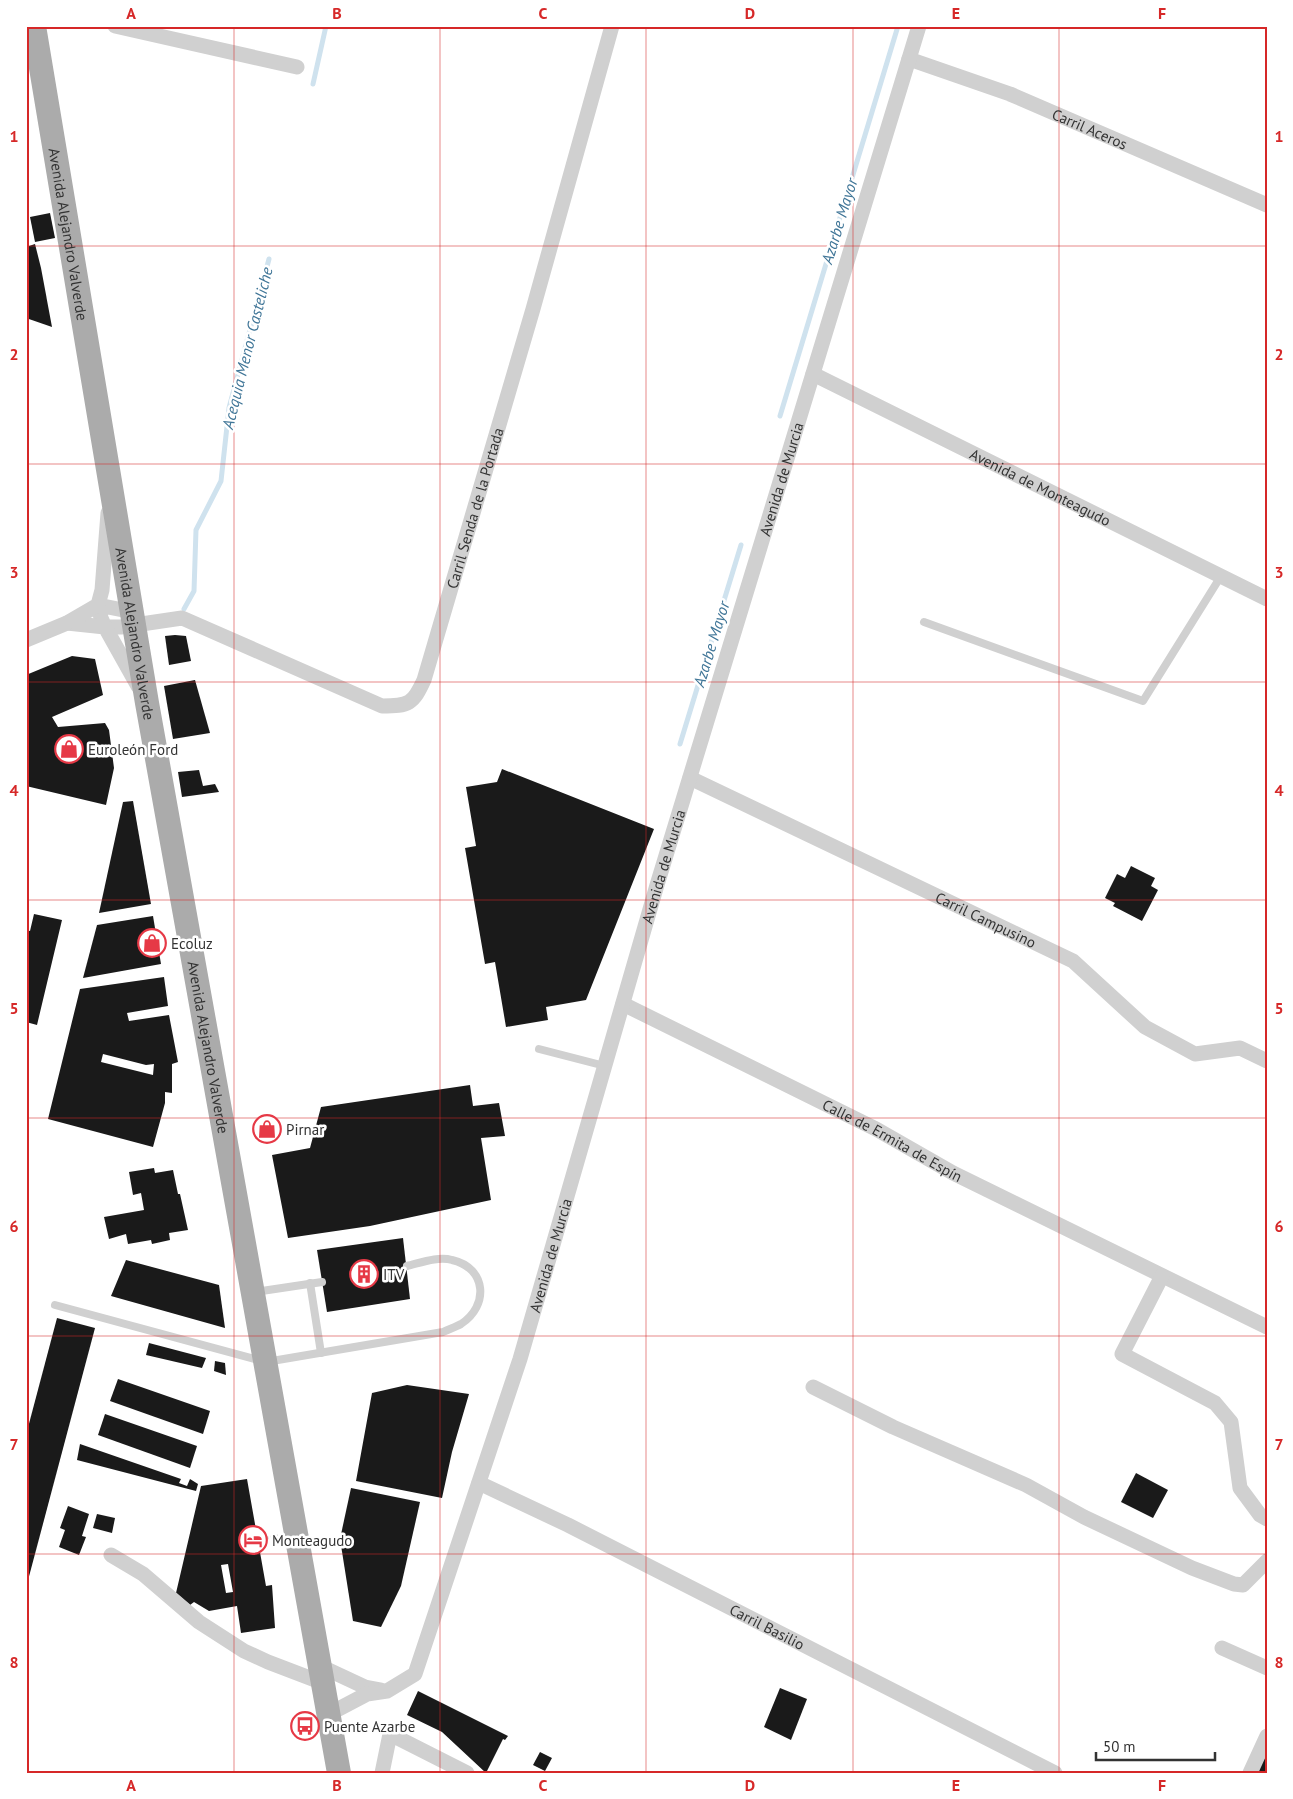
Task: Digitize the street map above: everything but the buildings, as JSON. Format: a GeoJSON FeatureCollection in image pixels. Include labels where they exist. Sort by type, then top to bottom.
{"type":"FeatureCollection","features":[{"type":"Feature","properties":{"kind":"main road","name":"Avenida Alejandro Valverde"},"geometry":{"type":"LineString","coordinates":[[34,26],[147,703],[339,1773]]}},
{"type":"Feature","properties":{"kind":"street"},"geometry":{"type":"LineString","coordinates":[[115,26],[297,66]]}},
{"type":"Feature","properties":{"kind":"street","name":"Carril Senda de la Portada"},"geometry":{"type":"LineString","coordinates":[[67,623],[105,628],[134,618],[182,618],[382,706],[402,706],[416,697],[426,670],[533,309],[612,26]]}},
{"type":"Feature","properties":{"kind":"street","name":"Avenida de Murcia"},"geometry":{"type":"LineString","coordinates":[[329,1714],[367,1694],[387,1691],[415,1674],[520,1359],[690,778],[919,26]]}},
{"type":"Feature","properties":{"kind":"street","name":"Carril Aceros"},"geometry":{"type":"LineString","coordinates":[[909,59],[1010,94],[1267,205]]}},
{"type":"Feature","properties":{"kind":"street","name":"Avenida de Monteagudo"},"geometry":{"type":"LineString","coordinates":[[813,374],[1267,599]]}},
{"type":"Feature","properties":{"kind":"street"},"geometry":{"type":"LineString","coordinates":[[110,483],[102,590],[98,605],[105,628],[147,703]]}},
{"type":"Feature","properties":{"kind":"street"},"geometry":{"type":"LineString","coordinates":[[26,640],[67,623],[98,605],[134,618]]}},
{"type":"Feature","properties":{"kind":"street","name":"Carril Campusino"},"geometry":{"type":"LineString","coordinates":[[690,778],[1073,961],[1145,1027],[1195,1054],[1240,1048],[1267,1061]]}},
{"type":"Feature","properties":{"kind":"street","name":"Calle de Ermita de Espín"},"geometry":{"type":"LineString","coordinates":[[623,1004],[876,1129],[953,1173],[1267,1327]]}},
{"type":"Feature","properties":{"kind":"street"},"geometry":{"type":"LineString","coordinates":[[1162,1276],[1122,1354],[1215,1403],[1231,1422],[1240,1488],[1260,1514],[1267,1519]]}},
{"type":"Feature","properties":{"kind":"street"},"geometry":{"type":"LineString","coordinates":[[813,1387],[893,1427],[1026,1485],[1084,1517],[1192,1568],[1234,1584],[1243,1585],[1267,1561]]}},
{"type":"Feature","properties":{"kind":"street","name":"Carril Basilio"},"geometry":{"type":"LineString","coordinates":[[479,1483],[568,1526],[1055,1773]]}},
{"type":"Feature","properties":{"kind":"street"},"geometry":{"type":"LineString","coordinates":[[111,1555],[143,1574],[199,1622],[244,1651],[268,1662],[387,1691]]}},
{"type":"Feature","properties":{"kind":"street"},"geometry":{"type":"LineString","coordinates":[[1222,1648],[1267,1668]]}},
{"type":"Feature","properties":{"kind":"street"},"geometry":{"type":"LineString","coordinates":[[382,1773],[390,1734],[467,1773]]}},
{"type":"Feature","properties":{"kind":"street"},"geometry":{"type":"LineString","coordinates":[[1250,1773],[1267,1736]]}},
{"type":"Feature","properties":{"kind":"lane"},"geometry":{"type":"LineString","coordinates":[[924,622],[1143,701],[1221,576]]}},
{"type":"Feature","properties":{"kind":"lane"},"geometry":{"type":"LineString","coordinates":[[539,1049],[605,1066]]}},
{"type":"Feature","properties":{"kind":"lane"},"geometry":{"type":"LineString","coordinates":[[55,1304],[266,1362],[443,1332],[462,1324],[480,1299],[481,1288],[478,1278],[466,1265],[450,1259],[441,1259],[406,1266]]}},
{"type":"Feature","properties":{"kind":"lane"},"geometry":{"type":"LineString","coordinates":[[253,1292],[322,1282]]}},
{"type":"Feature","properties":{"kind":"lane"},"geometry":{"type":"LineString","coordinates":[[310,1283],[320,1353]]}},
{"type":"Feature","properties":{"kind":"path"},"geometry":{"type":"LineString","coordinates":[[261,1539],[278,1536]]}},
{"type":"Feature","properties":{"kind":"waterway","name":"Acequia Menor Casteliche"},"geometry":{"type":"LineString","coordinates":[[313,84],[326,26]]}},
{"type":"Feature","properties":{"kind":"waterway","name":"Azarbe Mayor"},"geometry":{"type":"LineString","coordinates":[[780,416],[898,26]]}},
{"type":"Feature","properties":{"kind":"waterway","name":"Acequia Menor Casteliche"},"geometry":{"type":"LineString","coordinates":[[184,609],[194,591],[196,530],[221,481],[229,408],[269,259]]}},
{"type":"Feature","properties":{"kind":"waterway","name":"Azarbe Mayor"},"geometry":{"type":"LineString","coordinates":[[680,744],[741,545]]}},
{"type":"Feature","properties":{"kind":"place","name":"Euroleón Ford"},"geometry":{"type":"Point","coordinates":[69,749]}},
{"type":"Feature","properties":{"kind":"place","name":"Ecoluz"},"geometry":{"type":"Point","coordinates":[152,943]}},
{"type":"Feature","properties":{"kind":"place","name":"Pirnar"},"geometry":{"type":"Point","coordinates":[267,1129]}},
{"type":"Feature","properties":{"kind":"place","name":"ITV"},"geometry":{"type":"Point","coordinates":[364,1274]}},
{"type":"Feature","properties":{"kind":"place","name":"Monteagudo"},"geometry":{"type":"Point","coordinates":[253,1540]}},
{"type":"Feature","properties":{"kind":"place","name":"Puente Azarbe"},"geometry":{"type":"Point","coordinates":[305,1726]}}]}
